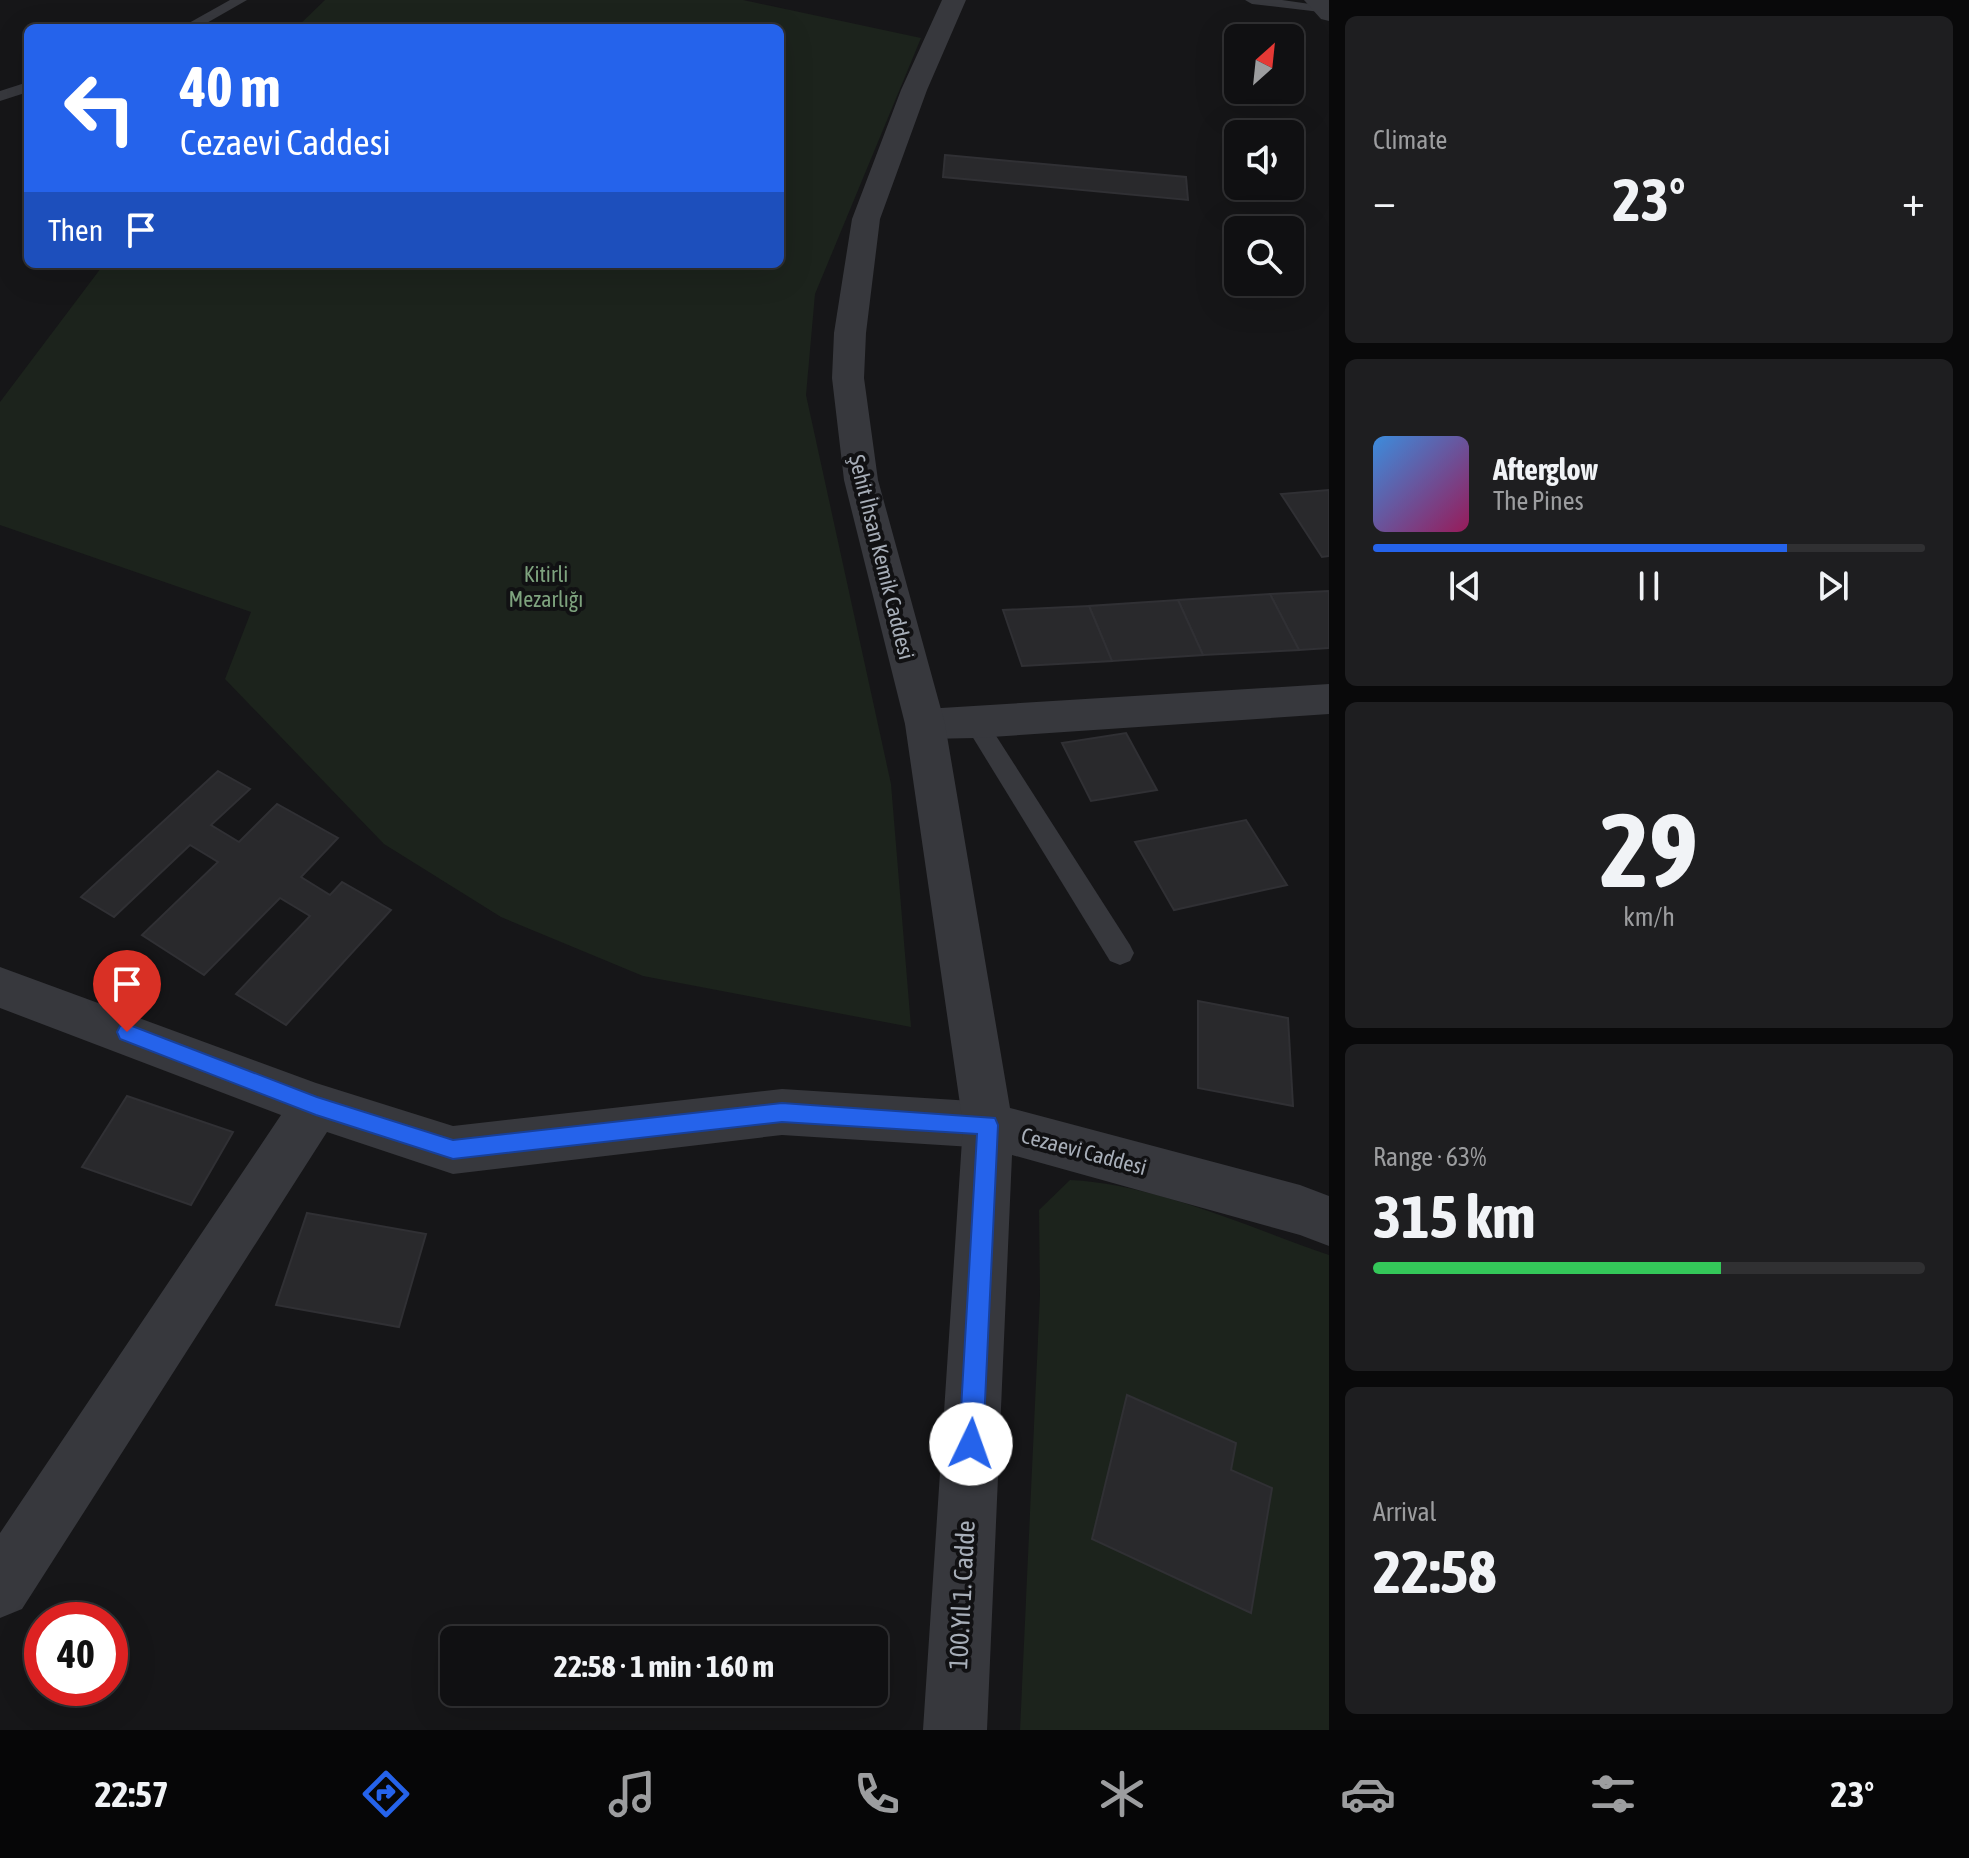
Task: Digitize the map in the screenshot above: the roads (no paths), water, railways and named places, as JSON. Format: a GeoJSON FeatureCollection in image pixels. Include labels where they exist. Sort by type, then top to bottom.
{"type":"FeatureCollection","features":[{"type":"Feature","properties":{"kind":"street","name":"Şehit İhsan Kemik Caddesi"},"geometry":{"type":"LineString","coordinates":[[954,0],[909,103],[866,219],[850,333],[848,378],[851,425],[861,480],[925,724],[988,1125]]}},
{"type":"Feature","properties":{"kind":"street"},"geometry":{"type":"LineString","coordinates":[[925,724],[1329,699]]}},
{"type":"Feature","properties":{"kind":"street","name":"Cezaevi Caddesi"},"geometry":{"type":"LineString","coordinates":[[0,987],[316,1106],[453,1150],[782,1112],[988,1125],[1300,1210],[1329,1221]]}},
{"type":"Feature","properties":{"kind":"street"},"geometry":{"type":"LineString","coordinates":[[0,1587],[316,1106]]}},
{"type":"Feature","properties":{"kind":"street","name":"100.Yıl 1. Cadde"},"geometry":{"type":"LineString","coordinates":[[955,1730],[988,1125]]}},
{"type":"Feature","properties":{"kind":"lane"},"geometry":{"type":"LineString","coordinates":[[195,24],[240,0]]}},
{"type":"Feature","properties":{"kind":"lane"},"geometry":{"type":"LineString","coordinates":[[1252,0],[1323,8]]}},
{"type":"Feature","properties":{"kind":"lane"},"geometry":{"type":"LineString","coordinates":[[0,96],[24,88]]}},
{"type":"Feature","properties":{"kind":"lane"},"geometry":{"type":"LineString","coordinates":[[976,723],[1120,953]]}},
{"type":"Feature","properties":{"kind":"park label","name":"Kitirli Mezarlığı"},"geometry":{"type":"Point","coordinates":[546,586]}}]}
